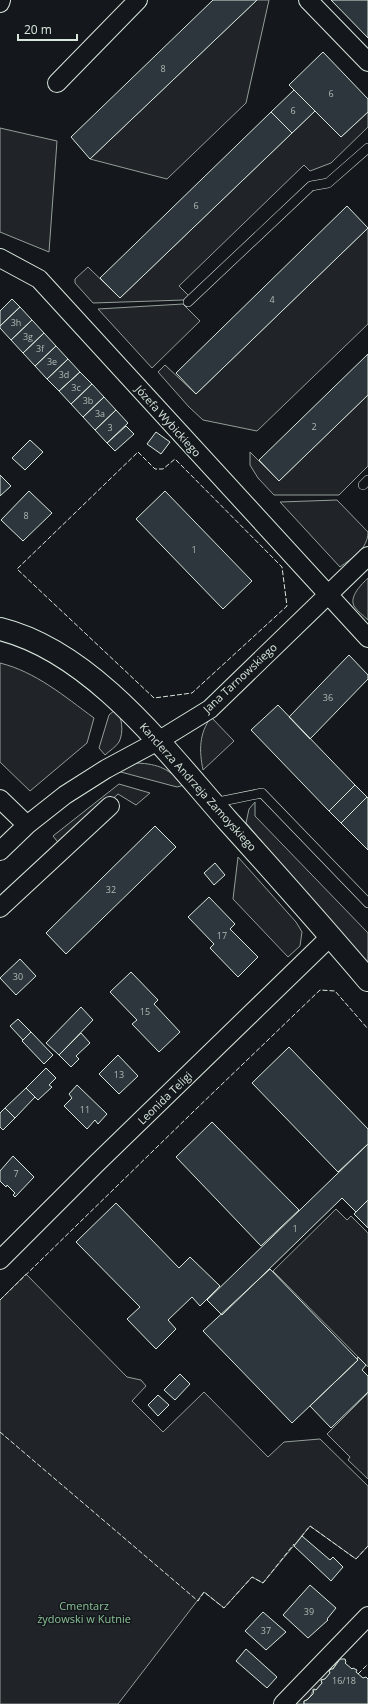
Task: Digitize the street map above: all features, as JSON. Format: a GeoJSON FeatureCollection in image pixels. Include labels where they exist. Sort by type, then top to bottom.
{"type":"FeatureCollection","features":[{"type":"Feature","properties":{"kind":"street"},"geometry":{"type":"LineString","coordinates":[[56,83],[138,0]]}},
{"type":"Feature","properties":{"kind":"street"},"geometry":{"type":"LineString","coordinates":[[308,0],[368,62]]}},
{"type":"Feature","properties":{"kind":"street","name":"Józefa Wybickiego"},"geometry":{"type":"LineString","coordinates":[[0,258],[39,279],[368,638]]}},
{"type":"Feature","properties":{"kind":"street","name":"Jana Tarnowskiego"},"geometry":{"type":"LineString","coordinates":[[0,851],[27,825],[71,791],[210,709],[368,556]]}},
{"type":"Feature","properties":{"kind":"street","name":"Kanclerza Andrzeja Zamoyskiego"},"geometry":{"type":"LineString","coordinates":[[0,629],[19,634],[50,650],[82,670],[118,700],[158,741],[331,936],[368,980]]}},
{"type":"Feature","properties":{"kind":"street"},"geometry":{"type":"LineString","coordinates":[[0,799],[27,825]]}},
{"type":"Feature","properties":{"kind":"street"},"geometry":{"type":"LineString","coordinates":[[0,908],[110,806]]}},
{"type":"Feature","properties":{"kind":"street","name":"Leonida Teligi"},"geometry":{"type":"LineString","coordinates":[[0,1260],[331,936]]}},
{"type":"Feature","properties":{"kind":"street"},"geometry":{"type":"LineString","coordinates":[[282,1704],[368,1616]]}},
{"type":"Feature","properties":{"kind":"lane"},"geometry":{"type":"LineString","coordinates":[[188,302],[311,186],[328,183],[368,148]]}},
{"type":"Feature","properties":{"kind":"lane"},"geometry":{"type":"LineString","coordinates":[[213,803],[262,793],[368,903]]}},
{"type":"Feature","properties":{"kind":"green space"},"geometry":{"type":"Polygon","coordinates":[[[257,0],[269,0],[246,103],[167,179],[90,159],[257,0]]]}},
{"type":"Feature","properties":{"kind":"green space"},"geometry":{"type":"Polygon","coordinates":[[[315,111],[341,137],[368,112],[368,127],[331,163],[310,171],[304,165],[179,286],[189,296],[184,300],[93,303],[75,283],[75,279],[88,267],[120,298],[315,111]]]}},
{"type":"Feature","properties":{"kind":"green space"},"geometry":{"type":"Polygon","coordinates":[[[0,128],[57,141],[49,252],[0,232],[0,128]]]}},
{"type":"Feature","properties":{"kind":"green space"},"geometry":{"type":"Polygon","coordinates":[[[368,228],[368,324],[257,431],[203,420],[189,407],[158,372],[165,365],[196,394],[368,228]]]}},
{"type":"Feature","properties":{"kind":"green space"},"geometry":{"type":"Polygon","coordinates":[[[183,304],[200,321],[152,368],[98,309],[183,304]]]}},
{"type":"Feature","properties":{"kind":"green space"},"geometry":{"type":"Polygon","coordinates":[[[368,395],[368,466],[339,495],[274,495],[258,478],[250,465],[250,452],[279,481],[368,395]]]}},
{"type":"Feature","properties":{"kind":"green space"},"geometry":{"type":"Polygon","coordinates":[[[337,500],[368,532],[362,548],[340,567],[280,502],[337,500]]]}},
{"type":"Feature","properties":{"kind":"green space"},"geometry":{"type":"Polygon","coordinates":[[[368,578],[368,620],[355,608],[353,598],[357,590],[368,578]]]}},
{"type":"Feature","properties":{"kind":"green space"},"geometry":{"type":"Polygon","coordinates":[[[0,663],[26,672],[38,679],[61,693],[94,718],[87,743],[30,791],[0,762],[0,663]]]}},
{"type":"Feature","properties":{"kind":"green space"},"geometry":{"type":"Polygon","coordinates":[[[116,709],[120,716],[122,725],[121,738],[116,746],[105,755],[99,748],[109,715],[116,709]]]}},
{"type":"Feature","properties":{"kind":"green space"},"geometry":{"type":"Polygon","coordinates":[[[211,717],[234,741],[203,770],[201,742],[204,730],[211,717]]]}},
{"type":"Feature","properties":{"kind":"green space"},"geometry":{"type":"Polygon","coordinates":[[[137,763],[163,768],[184,785],[177,787],[117,771],[137,763]]]}},
{"type":"Feature","properties":{"kind":"green space"},"geometry":{"type":"Polygon","coordinates":[[[119,784],[150,793],[136,805],[118,794],[61,846],[53,836],[119,784]]]}},
{"type":"Feature","properties":{"kind":"green space"},"geometry":{"type":"Polygon","coordinates":[[[255,802],[255,816],[368,933],[368,966],[246,823],[249,809],[255,802]]]}},
{"type":"Feature","properties":{"kind":"green space"},"geometry":{"type":"Polygon","coordinates":[[[238,857],[296,922],[302,932],[300,946],[288,957],[233,899],[238,857]]]}},
{"type":"Feature","properties":{"kind":"green space"},"geometry":{"type":"Polygon","coordinates":[[[336,1209],[347,1220],[351,1216],[368,1233],[368,1367],[273,1271],[336,1209]]]}},
{"type":"Feature","properties":{"kind":"green space","name":"Cmentarz żydowski w Kutnie"},"geometry":{"type":"Polygon","coordinates":[[[26,1274],[127,1377],[141,1380],[146,1386],[132,1401],[163,1432],[204,1392],[268,1457],[284,1442],[320,1439],[368,1486],[368,1546],[356,1559],[310,1526],[263,1583],[252,1577],[224,1608],[204,1592],[118,1704],[0,1704],[0,1300],[26,1274]]]}},
{"type":"Feature","properties":{"kind":"green space"},"geometry":{"type":"Polygon","coordinates":[[[368,1393],[368,1479],[348,1460],[350,1457],[327,1434],[368,1393]]]}},
{"type":"Feature","properties":{"kind":"green space"},"geometry":{"type":"Polygon","coordinates":[[[338,1660],[333,1669],[330,1669],[330,1673],[325,1679],[321,1680],[322,1683],[316,1690],[313,1689],[310,1696],[304,1701],[304,1704],[291,1704],[338,1660]]]}},
{"type":"Feature","properties":{"kind":"building"},"geometry":{"type":"Polygon","coordinates":[[[213,0],[257,0],[90,159],[71,137],[213,0]]]}},
{"type":"Feature","properties":{"kind":"building"},"geometry":{"type":"Polygon","coordinates":[[[331,0],[368,0],[368,38],[331,0]]]}},
{"type":"Feature","properties":{"kind":"building"},"geometry":{"type":"Polygon","coordinates":[[[323,52],[368,99],[368,112],[341,137],[289,85],[323,52]]]}},
{"type":"Feature","properties":{"kind":"building"},"geometry":{"type":"Polygon","coordinates":[[[294,90],[315,111],[292,133],[271,112],[294,90]]]}},
{"type":"Feature","properties":{"kind":"building"},"geometry":{"type":"Polygon","coordinates":[[[271,112],[292,133],[120,298],[100,278],[271,112]]]}},
{"type":"Feature","properties":{"kind":"building"},"geometry":{"type":"Polygon","coordinates":[[[347,206],[368,228],[196,394],[176,373],[347,206]]]}},
{"type":"Feature","properties":{"kind":"building"},"geometry":{"type":"Polygon","coordinates":[[[12,299],[20,307],[0,326],[0,311],[12,299]]]}},
{"type":"Feature","properties":{"kind":"building"},"geometry":{"type":"Polygon","coordinates":[[[20,307],[32,320],[11,340],[0,328],[0,326],[20,307]]]}},
{"type":"Feature","properties":{"kind":"building"},"geometry":{"type":"Polygon","coordinates":[[[32,320],[44,333],[23,353],[11,340],[32,320]]]}},
{"type":"Feature","properties":{"kind":"building"},"geometry":{"type":"Polygon","coordinates":[[[44,333],[56,346],[35,366],[23,353],[44,333]]]}},
{"type":"Feature","properties":{"kind":"building"},"geometry":{"type":"Polygon","coordinates":[[[56,346],[68,359],[47,379],[35,366],[56,346]]]}},
{"type":"Feature","properties":{"kind":"building"},"geometry":{"type":"Polygon","coordinates":[[[368,354],[368,395],[279,481],[259,460],[368,354]]]}},
{"type":"Feature","properties":{"kind":"building"},"geometry":{"type":"Polygon","coordinates":[[[68,359],[80,372],[59,391],[47,379],[68,359]]]}},
{"type":"Feature","properties":{"kind":"building"},"geometry":{"type":"Polygon","coordinates":[[[80,372],[92,384],[71,404],[59,391],[80,372]]]}},
{"type":"Feature","properties":{"kind":"building"},"geometry":{"type":"Polygon","coordinates":[[[92,384],[104,397],[83,417],[71,404],[92,384]]]}},
{"type":"Feature","properties":{"kind":"building"},"geometry":{"type":"Polygon","coordinates":[[[104,397],[116,410],[95,430],[83,417],[104,397]]]}},
{"type":"Feature","properties":{"kind":"building"},"geometry":{"type":"Polygon","coordinates":[[[116,410],[128,423],[107,443],[95,430],[116,410]]]}},
{"type":"Feature","properties":{"kind":"building"},"geometry":{"type":"Polygon","coordinates":[[[126,426],[134,434],[115,451],[107,443],[126,426]]]}},
{"type":"Feature","properties":{"kind":"building"},"geometry":{"type":"Polygon","coordinates":[[[156,432],[170,442],[161,454],[147,444],[156,432]]]}},
{"type":"Feature","properties":{"kind":"building"},"geometry":{"type":"Polygon","coordinates":[[[30,440],[43,452],[25,470],[12,458],[30,440]]]}},
{"type":"Feature","properties":{"kind":"building"},"geometry":{"type":"Polygon","coordinates":[[[0,475],[11,486],[0,496],[0,475]]]}},
{"type":"Feature","properties":{"kind":"building"},"geometry":{"type":"Polygon","coordinates":[[[29,491],[52,513],[23,541],[1,520],[29,491]]]}},
{"type":"Feature","properties":{"kind":"building"},"geometry":{"type":"Polygon","coordinates":[[[165,491],[252,581],[223,609],[136,519],[165,491]]]}},
{"type":"Feature","properties":{"kind":"building"},"geometry":{"type":"Polygon","coordinates":[[[349,655],[368,675],[368,679],[310,739],[289,717],[349,655]]]}},
{"type":"Feature","properties":{"kind":"building"},"geometry":{"type":"Polygon","coordinates":[[[278,705],[355,785],[329,811],[251,730],[278,705]]]}},
{"type":"Feature","properties":{"kind":"building"},"geometry":{"type":"Polygon","coordinates":[[[355,785],[367,797],[341,823],[329,811],[355,785]]]}},
{"type":"Feature","properties":{"kind":"building"},"geometry":{"type":"Polygon","coordinates":[[[367,797],[368,798],[368,850],[341,823],[367,797]]]}},
{"type":"Feature","properties":{"kind":"building"},"geometry":{"type":"Polygon","coordinates":[[[155,826],[176,847],[66,954],[46,933],[155,826]]]}},
{"type":"Feature","properties":{"kind":"building"},"geometry":{"type":"Polygon","coordinates":[[[215,863],[225,875],[214,885],[204,873],[215,863]]]}},
{"type":"Feature","properties":{"kind":"building"},"geometry":{"type":"Polygon","coordinates":[[[209,897],[235,924],[230,929],[258,957],[238,977],[210,948],[214,944],[188,917],[209,897]]]}},
{"type":"Feature","properties":{"kind":"building"},"geometry":{"type":"Polygon","coordinates":[[[20,959],[36,976],[16,995],[0,978],[20,959]]]}},
{"type":"Feature","properties":{"kind":"building"},"geometry":{"type":"Polygon","coordinates":[[[131,972],[158,1000],[154,1004],[180,1032],[159,1052],[132,1024],[137,1020],[110,992],[131,972]]]}},
{"type":"Feature","properties":{"kind":"building"},"geometry":{"type":"Polygon","coordinates":[[[81,1007],[93,1020],[59,1055],[46,1043],[81,1007]]]}},
{"type":"Feature","properties":{"kind":"building"},"geometry":{"type":"Polygon","coordinates":[[[18,1019],[31,1032],[23,1040],[10,1026],[18,1019]]]}},
{"type":"Feature","properties":{"kind":"building"},"geometry":{"type":"Polygon","coordinates":[[[31,1032],[53,1055],[44,1064],[22,1041],[31,1032]]]}},
{"type":"Feature","properties":{"kind":"building"},"geometry":{"type":"Polygon","coordinates":[[[81,1033],[90,1043],[76,1056],[79,1059],[71,1067],[59,1055],[81,1033]]]}},
{"type":"Feature","properties":{"kind":"building"},"geometry":{"type":"Polygon","coordinates":[[[289,1047],[368,1129],[368,1144],[338,1172],[252,1083],[289,1047]]]}},
{"type":"Feature","properties":{"kind":"building"},"geometry":{"type":"Polygon","coordinates":[[[118,1055],[138,1076],[119,1094],[99,1074],[118,1055]]]}},
{"type":"Feature","properties":{"kind":"building"},"geometry":{"type":"Polygon","coordinates":[[[46,1068],[56,1078],[49,1085],[52,1087],[38,1100],[26,1088],[46,1068]]]}},
{"type":"Feature","properties":{"kind":"building"},"geometry":{"type":"Polygon","coordinates":[[[77,1085],[107,1114],[98,1124],[95,1120],[87,1129],[64,1106],[72,1098],[69,1094],[77,1085]]]}},
{"type":"Feature","properties":{"kind":"building"},"geometry":{"type":"Polygon","coordinates":[[[26,1088],[35,1097],[15,1118],[5,1108],[26,1088]]]}},
{"type":"Feature","properties":{"kind":"building"},"geometry":{"type":"Polygon","coordinates":[[[5,1108],[15,1118],[3,1130],[0,1127],[0,1113],[5,1108]]]}},
{"type":"Feature","properties":{"kind":"building"},"geometry":{"type":"Polygon","coordinates":[[[212,1122],[299,1210],[261,1246],[176,1157],[212,1122]]]}},
{"type":"Feature","properties":{"kind":"building"},"geometry":{"type":"Polygon","coordinates":[[[368,1144],[368,1200],[356,1212],[342,1198],[222,1315],[207,1300],[368,1144]]]}},
{"type":"Feature","properties":{"kind":"building"},"geometry":{"type":"Polygon","coordinates":[[[13,1156],[34,1177],[15,1197],[13,1195],[15,1193],[7,1185],[6,1187],[0,1181],[0,1171],[13,1156]]]}},
{"type":"Feature","properties":{"kind":"building"},"geometry":{"type":"Polygon","coordinates":[[[368,1200],[368,1228],[354,1214],[368,1200]]]}},
{"type":"Feature","properties":{"kind":"building"},"geometry":{"type":"Polygon","coordinates":[[[116,1203],[179,1268],[190,1257],[220,1286],[200,1306],[192,1297],[168,1320],[176,1329],[156,1349],[127,1319],[140,1307],[76,1242],[116,1203]]]}},
{"type":"Feature","properties":{"kind":"building"},"geometry":{"type":"Polygon","coordinates":[[[270,1269],[358,1360],[292,1423],[203,1331],[270,1269]]]}},
{"type":"Feature","properties":{"kind":"building"},"geometry":{"type":"Polygon","coordinates":[[[358,1357],[366,1365],[362,1370],[368,1376],[368,1392],[331,1428],[310,1406],[358,1360],[358,1357]]]}},
{"type":"Feature","properties":{"kind":"building"},"geometry":{"type":"Polygon","coordinates":[[[180,1374],[190,1384],[175,1400],[164,1390],[180,1374]]]}},
{"type":"Feature","properties":{"kind":"building"},"geometry":{"type":"Polygon","coordinates":[[[158,1395],[169,1405],[158,1416],[148,1405],[158,1395]]]}},
{"type":"Feature","properties":{"kind":"building"},"geometry":{"type":"Polygon","coordinates":[[[302,1536],[330,1560],[333,1557],[343,1567],[331,1581],[294,1546],[302,1536]]]}},
{"type":"Feature","properties":{"kind":"building"},"geometry":{"type":"Polygon","coordinates":[[[310,1585],[336,1608],[327,1619],[328,1620],[308,1638],[283,1615],[310,1585]]]}},
{"type":"Feature","properties":{"kind":"building"},"geometry":{"type":"Polygon","coordinates":[[[263,1612],[286,1632],[266,1650],[245,1631],[263,1612]]]}},
{"type":"Feature","properties":{"kind":"building"},"geometry":{"type":"Polygon","coordinates":[[[246,1649],[277,1677],[267,1688],[236,1661],[246,1649]]]}},
{"type":"Feature","properties":{"kind":"building"},"geometry":{"type":"Polygon","coordinates":[[[340,1659],[345,1659],[345,1663],[352,1669],[357,1670],[356,1672],[363,1678],[366,1677],[368,1679],[368,1704],[304,1704],[304,1701],[313,1694],[314,1689],[316,1690],[322,1683],[321,1680],[325,1679],[330,1673],[329,1671],[333,1669],[340,1659]]]}},
{"type":"Feature","properties":{"kind":"fence"},"geometry":{"type":"LineString","coordinates":[[138,452],[155,469],[163,469],[175,459],[282,567],[287,606],[192,693],[154,698],[17,569],[138,452]]}},
{"type":"Feature","properties":{"kind":"fence"},"geometry":{"type":"LineString","coordinates":[[0,1300],[320,990],[335,991],[368,1029]]}},
{"type":"Feature","properties":{"kind":"fence"},"geometry":{"type":"LineString","coordinates":[[0,1432],[198,1601],[204,1592],[224,1608],[252,1577],[263,1583],[294,1544]]}},
{"type":"Feature","properties":{"kind":"fence"},"geometry":{"type":"LineString","coordinates":[[301,1537],[310,1526],[356,1559],[368,1546]]}},
{"type":"Feature","properties":{"kind":"fence"},"geometry":{"type":"LineString","coordinates":[[358,1674],[368,1664]]}}]}
